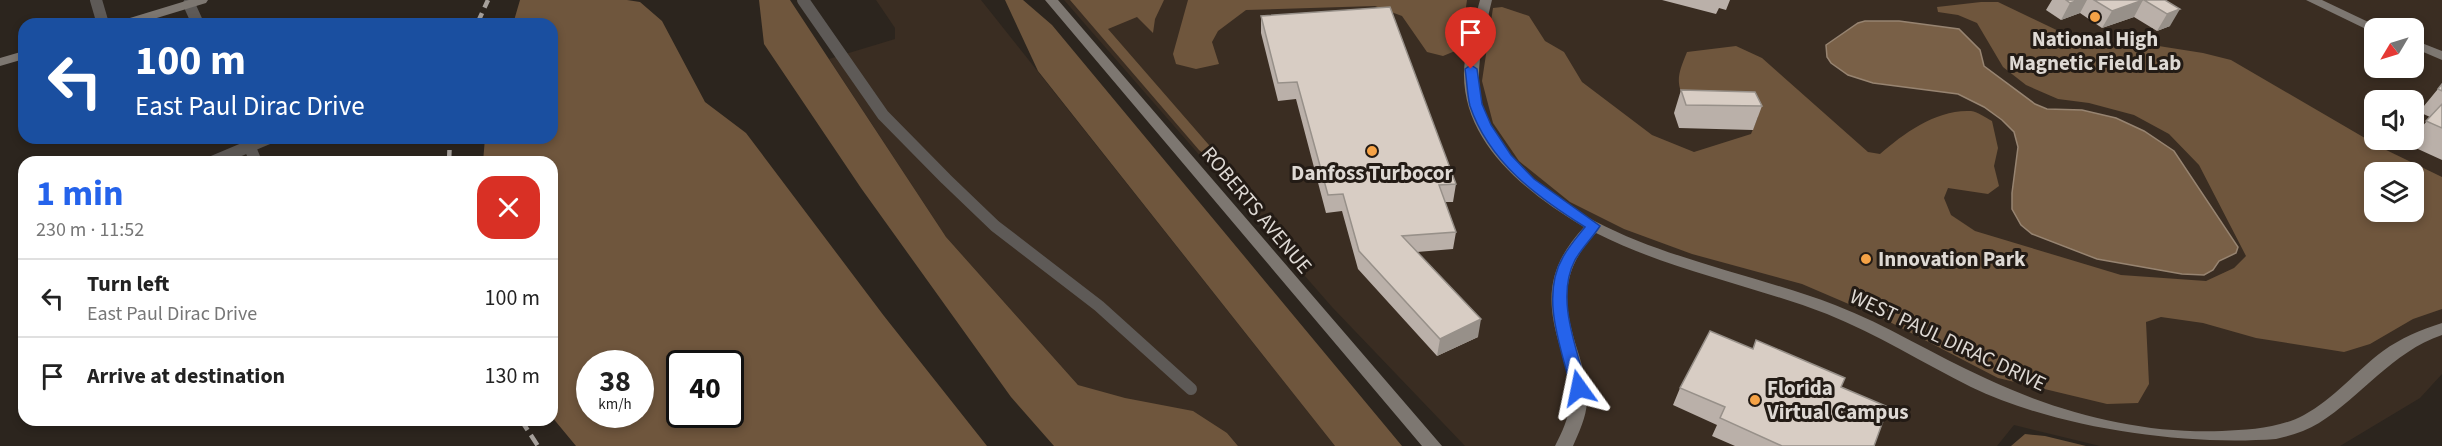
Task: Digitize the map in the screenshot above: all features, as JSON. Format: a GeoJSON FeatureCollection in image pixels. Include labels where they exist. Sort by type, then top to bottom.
{"type":"FeatureCollection","features":[{"type":"Feature","properties":{"kind":"street"},"geometry":{"type":"LineString","coordinates":[[96,0],[102,18]]}},
{"type":"Feature","properties":{"kind":"street"},"geometry":{"type":"LineString","coordinates":[[144,18],[202,0]]}},
{"type":"Feature","properties":{"kind":"street"},"geometry":{"type":"LineString","coordinates":[[802,0],[883,115],[995,226],[1099,306],[1191,389]]}},
{"type":"Feature","properties":{"kind":"street","name":"ROBERTS AVENUE"},"geometry":{"type":"LineString","coordinates":[[1051,0],[1433,446]]}},
{"type":"Feature","properties":{"kind":"street","name":"WEST PAUL DIRAC DRIVE"},"geometry":{"type":"LineString","coordinates":[[1486,0],[1471,69],[1476,104],[1485,126],[1501,151],[1529,182],[1566,210],[1594,226],[1647,250],[1849,317],[2018,401],[2091,425],[2137,435],[2221,440],[2255,436],[2289,428],[2311,419],[2400,349],[2424,335],[2442,329]]}},
{"type":"Feature","properties":{"kind":"street"},"geometry":{"type":"LineString","coordinates":[[2312,0],[2364,23]]}},
{"type":"Feature","properties":{"kind":"street"},"geometry":{"type":"LineString","coordinates":[[189,4],[195,18]]}},
{"type":"Feature","properties":{"kind":"street"},"geometry":{"type":"LineString","coordinates":[[2424,48],[2442,56]]}},
{"type":"Feature","properties":{"kind":"street"},"geometry":{"type":"LineString","coordinates":[[0,62],[18,57]]}},
{"type":"Feature","properties":{"kind":"street"},"geometry":{"type":"LineString","coordinates":[[223,156],[246,144]]}},
{"type":"Feature","properties":{"kind":"street"},"geometry":{"type":"LineString","coordinates":[[1564,446],[1575,423],[1579,388],[1562,321],[1559,288],[1568,259],[1594,226]]}},
{"type":"Feature","properties":{"kind":"shaded area"},"geometry":{"type":"Polygon","coordinates":[[[520,0],[640,2],[662,21],[705,102],[746,133],[884,316],[987,446],[576,446],[558,424],[558,156],[484,156],[484,144],[558,144],[558,18],[515,18],[520,0]]]}},
{"type":"Feature","properties":{"kind":"shaded area"},"geometry":{"type":"Polygon","coordinates":[[[759,0],[790,0],[946,237],[1078,385],[1125,398],[1193,411],[1227,433],[1238,446],[1054,446],[1011,397],[861,188],[764,44],[759,0]]]}},
{"type":"Feature","properties":{"kind":"shaded area"},"geometry":{"type":"Polygon","coordinates":[[[876,0],[981,0],[1335,446],[1238,446],[1227,433],[1078,385],[946,237],[829,59],[895,39],[895,28],[876,0]]]}},
{"type":"Feature","properties":{"kind":"shaded area"},"geometry":{"type":"Polygon","coordinates":[[[1005,0],[1023,0],[1052,25],[1402,446],[1335,446],[1038,71],[1005,0]]]}},
{"type":"Feature","properties":{"kind":"shaded area","name":"Innovation Park"},"geometry":{"type":"Polygon","coordinates":[[[1064,0],[2442,0],[2442,374],[2420,398],[2340,446],[2100,446],[2014,425],[1997,446],[1465,446],[1332,307],[1064,0]]]}},
{"type":"Feature","properties":{"kind":"shaded area"},"geometry":{"type":"Polygon","coordinates":[[[1070,0],[1164,0],[1155,19],[1153,33],[1137,17],[1108,29],[1215,152],[1205,155],[1199,150],[1070,0]]]}},
{"type":"Feature","properties":{"kind":"shaded area"},"geometry":{"type":"Polygon","coordinates":[[[1188,0],[1467,0],[1460,49],[1443,56],[1427,52],[1402,16],[1375,6],[1246,10],[1218,31],[1212,42],[1219,64],[1196,69],[1176,64],[1173,54],[1188,0]]]}},
{"type":"Feature","properties":{"kind":"shaded area"},"geometry":{"type":"Polygon","coordinates":[[[1998,2],[2069,36],[2104,47],[2146,44],[2231,60],[2364,138],[2364,150],[2386,150],[2411,162],[2364,162],[2364,222],[2424,222],[2424,168],[2442,177],[2442,309],[2413,319],[2370,344],[2344,352],[2256,338],[2203,323],[2161,317],[2146,322],[2149,384],[2138,403],[2107,404],[1998,378],[1886,320],[1802,284],[1692,254],[1624,229],[1570,202],[1519,161],[1493,123],[1482,81],[1493,8],[1502,7],[1529,16],[1545,41],[1564,52],[1582,82],[1652,135],[1694,152],[1751,134],[1758,117],[1748,110],[1688,104],[1679,85],[1681,67],[1687,52],[1736,46],[1762,58],[1868,152],[1880,154],[1922,124],[1958,111],[1971,111],[1992,121],[1998,148],[1994,166],[1999,186],[1988,194],[1948,188],[1944,198],[1951,215],[1975,231],[2121,275],[2206,281],[2234,268],[2246,256],[2199,165],[2169,134],[2134,115],[2089,103],[2058,99],[2026,85],[2003,67],[1977,23],[1958,15],[1938,12],[1937,7],[1998,2]]]}},
{"type":"Feature","properties":{"kind":"shaded area"},"geometry":{"type":"Polygon","coordinates":[[[1899,21],[1959,29],[1980,50],[1984,66],[2035,104],[2047,109],[2082,110],[2116,118],[2144,131],[2174,151],[2238,247],[2236,253],[2219,261],[2213,270],[2204,275],[2182,274],[2097,259],[2032,234],[2021,225],[2012,209],[2018,147],[2014,132],[2002,120],[1984,107],[1958,94],[1873,83],[1848,75],[1831,63],[1827,57],[1826,45],[1858,23],[1899,21]]]}},
{"type":"Feature","properties":{"kind":"shaded area"},"geometry":{"type":"Polygon","coordinates":[[[2025,434],[2045,436],[2086,446],[2011,446],[2025,434]]]}},
{"type":"Feature","properties":{"kind":"building"},"geometry":{"type":"Polygon","coordinates":[[[2094,0],[2143,0],[2112,11],[2094,0]]]}},
{"type":"Feature","properties":{"kind":"building"},"geometry":{"type":"Polygon","coordinates":[[[2144,0],[2165,0],[2180,9],[2167,14],[2144,0]]]}},
{"type":"Feature","properties":{"kind":"building","name":"Danfoss Turbocor"},"geometry":{"type":"Polygon","coordinates":[[[1390,7],[1456,184],[1439,185],[1456,232],[1402,236],[1481,319],[1440,339],[1359,251],[1343,194],[1328,195],[1297,82],[1278,83],[1261,16],[1390,7]]]}},
{"type":"Feature","properties":{"kind":"building"},"geometry":{"type":"Polygon","coordinates":[[[1681,90],[1755,92],[1762,106],[1686,105],[1681,90]]]}},
{"type":"Feature","properties":{"kind":"building"},"geometry":{"type":"Polygon","coordinates":[[[2442,104],[2442,128],[2426,121],[2442,104]]]}},
{"type":"Feature","properties":{"kind":"building","name":"Florida Virtual Campus"},"geometry":{"type":"Polygon","coordinates":[[[1710,331],[1753,349],[1756,340],[1845,378],[1841,387],[1888,407],[1874,446],[1782,446],[1720,418],[1725,407],[1680,388],[1710,331]]]}},
{"type":"Feature","properties":{"kind":"railway"},"geometry":{"type":"LineString","coordinates":[[480,18],[488,0]]}},
{"type":"Feature","properties":{"kind":"railway"},"geometry":{"type":"LineString","coordinates":[[449,156],[450,144]]}},
{"type":"Feature","properties":{"kind":"railway"},"geometry":{"type":"LineString","coordinates":[[525,426],[538,446]]}},
{"type":"Feature","properties":{"kind":"place","name":"National High Magnetic Field Lab"},"geometry":{"type":"Point","coordinates":[2095,17]}},
{"type":"Feature","properties":{"kind":"place","name":"Danfoss Turbocor"},"geometry":{"type":"Point","coordinates":[1372,151]}},
{"type":"Feature","properties":{"kind":"place","name":"Innovation Park"},"geometry":{"type":"Point","coordinates":[1866,259]}},
{"type":"Feature","properties":{"kind":"place","name":"Florida Virtual Campus"},"geometry":{"type":"Point","coordinates":[1755,400]}},
{"type":"Feature","properties":{"kind":"route"},"geometry":{"type":"LineString","coordinates":[[1471,69],[1476,104],[1496,144],[1529,182],[1594,226],[1568,259],[1559,288],[1562,321],[1579,388]]}}]}
